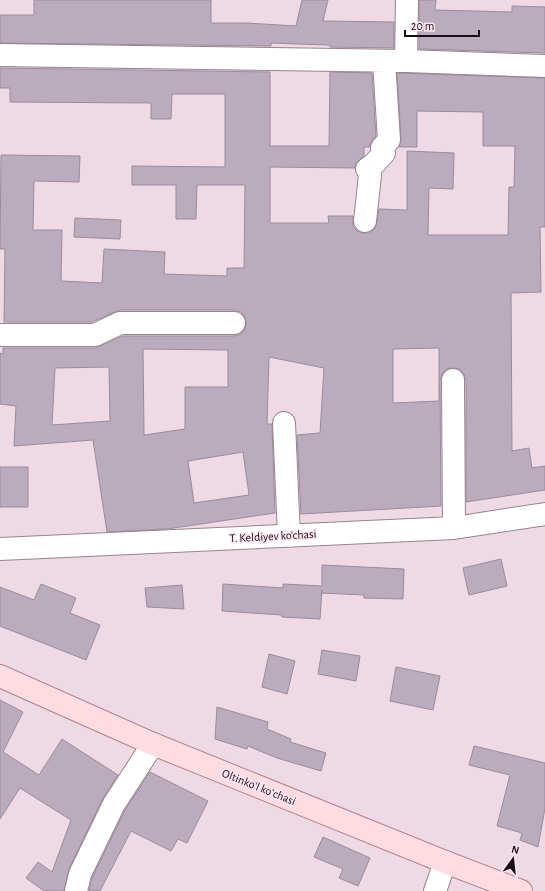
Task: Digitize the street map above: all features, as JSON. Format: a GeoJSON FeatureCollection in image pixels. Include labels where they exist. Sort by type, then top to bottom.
{"type":"FeatureCollection","features":[{"type":"Feature","properties":{"kind":"main road","name":"Oltinkoʻl koʻchasi"},"geometry":{"type":"LineString","coordinates":[[0,676],[153,744],[445,862],[521,891]]}},
{"type":"Feature","properties":{"kind":"street"},"geometry":{"type":"LineString","coordinates":[[365,221],[370,175],[366,169],[374,164],[384,153],[382,148],[389,140],[395,61],[407,0]]}},
{"type":"Feature","properties":{"kind":"street"},"geometry":{"type":"LineString","coordinates":[[0,55],[395,61],[545,66]]}},
{"type":"Feature","properties":{"kind":"street"},"geometry":{"type":"LineString","coordinates":[[0,335],[94,335],[120,323],[234,323]]}},
{"type":"Feature","properties":{"kind":"street"},"geometry":{"type":"LineString","coordinates":[[453,380],[454,528]]}},
{"type":"Feature","properties":{"kind":"street"},"geometry":{"type":"LineString","coordinates":[[284,423],[289,536]]}},
{"type":"Feature","properties":{"kind":"street","name":"T. Keldiyev ko'chasi"},"geometry":{"type":"LineString","coordinates":[[0,549],[454,528],[545,514]]}},
{"type":"Feature","properties":{"kind":"street"},"geometry":{"type":"LineString","coordinates":[[76,891],[80,874],[114,804],[153,744]]}},
{"type":"Feature","properties":{"kind":"street"},"geometry":{"type":"LineString","coordinates":[[435,891],[445,862]]}},
{"type":"Feature","properties":{"kind":"building"},"geometry":{"type":"Polygon","coordinates":[[[34,0],[211,0],[211,23],[246,23],[296,26],[302,0],[328,0],[323,21],[394,22],[394,48],[330,47],[330,45],[271,43],[271,46],[0,43],[0,15],[34,15],[34,0]]]}},
{"type":"Feature","properties":{"kind":"building"},"geometry":{"type":"Polygon","coordinates":[[[419,0],[436,0],[435,10],[512,12],[512,6],[545,7],[545,53],[419,49],[419,0]]]}},
{"type":"Feature","properties":{"kind":"building"},"geometry":{"type":"Polygon","coordinates":[[[0,68],[270,72],[270,146],[329,146],[330,72],[372,73],[376,136],[372,140],[370,147],[364,147],[364,156],[356,163],[355,168],[270,167],[270,223],[329,223],[328,216],[353,216],[353,226],[357,231],[370,233],[375,228],[379,209],[407,210],[407,151],[454,153],[453,189],[429,188],[428,235],[508,235],[509,187],[514,187],[515,146],[483,146],[483,112],[417,111],[417,147],[399,147],[401,139],[397,73],[545,78],[545,227],[540,227],[541,292],[511,293],[512,451],[529,448],[532,468],[545,466],[545,490],[466,502],[466,380],[464,374],[459,369],[453,368],[447,369],[442,374],[440,380],[441,506],[301,514],[297,435],[320,433],[324,368],[269,357],[267,424],[272,424],[275,513],[167,529],[107,532],[93,440],[14,446],[16,406],[0,404],[0,353],[3,354],[3,348],[95,348],[123,336],[234,336],[245,330],[245,317],[241,312],[234,310],[120,310],[92,322],[4,322],[5,249],[0,249],[1,155],[80,156],[79,182],[34,181],[33,230],[62,230],[61,281],[102,283],[104,249],[165,252],[164,274],[227,276],[227,268],[244,268],[245,185],[197,185],[196,219],[176,219],[176,185],[132,185],[132,166],[225,167],[225,94],[172,94],[171,119],[151,119],[151,103],[10,102],[10,88],[0,88],[0,68]],[[439,348],[393,349],[393,403],[439,401],[439,348]],[[143,349],[144,435],[185,429],[185,387],[228,387],[228,350],[143,349]],[[109,367],[55,368],[52,425],[110,421],[109,367]],[[243,452],[188,461],[194,503],[249,495],[243,452]]]}},
{"type":"Feature","properties":{"kind":"building"},"geometry":{"type":"Polygon","coordinates":[[[75,218],[121,220],[120,239],[74,237],[75,218]]]}},
{"type":"Feature","properties":{"kind":"building"},"geometry":{"type":"Polygon","coordinates":[[[0,467],[28,467],[28,507],[0,507],[0,467]]]}},
{"type":"Feature","properties":{"kind":"building"},"geometry":{"type":"Polygon","coordinates":[[[501,559],[507,586],[469,595],[463,568],[501,559]]]}},
{"type":"Feature","properties":{"kind":"building"},"geometry":{"type":"Polygon","coordinates":[[[322,565],[404,569],[403,599],[364,598],[364,595],[322,593],[320,619],[222,611],[223,584],[283,588],[283,584],[322,586],[322,565]]]}},
{"type":"Feature","properties":{"kind":"building"},"geometry":{"type":"Polygon","coordinates":[[[41,584],[76,598],[70,613],[100,625],[86,660],[0,626],[0,587],[34,600],[41,584]]]}},
{"type":"Feature","properties":{"kind":"building"},"geometry":{"type":"Polygon","coordinates":[[[182,585],[184,609],[147,607],[145,588],[182,585]]]}},
{"type":"Feature","properties":{"kind":"building"},"geometry":{"type":"Polygon","coordinates":[[[322,650],[360,656],[356,681],[318,674],[322,650]]]}},
{"type":"Feature","properties":{"kind":"building"},"geometry":{"type":"Polygon","coordinates":[[[269,654],[295,661],[287,694],[262,687],[269,654]]]}},
{"type":"Feature","properties":{"kind":"building"},"geometry":{"type":"Polygon","coordinates":[[[396,667],[440,676],[433,710],[390,701],[396,667]]]}},
{"type":"Feature","properties":{"kind":"building"},"geometry":{"type":"Polygon","coordinates":[[[0,700],[23,712],[3,752],[39,775],[62,739],[118,775],[103,798],[69,869],[64,891],[44,891],[26,878],[38,862],[52,872],[71,820],[20,788],[0,819],[0,700]]]}},
{"type":"Feature","properties":{"kind":"building"},"geometry":{"type":"Polygon","coordinates":[[[217,707],[268,722],[267,729],[291,739],[290,742],[326,753],[321,771],[277,758],[248,746],[247,749],[215,739],[217,707]]]}},
{"type":"Feature","properties":{"kind":"building"},"geometry":{"type":"Polygon","coordinates":[[[474,746],[545,763],[545,808],[538,847],[520,840],[522,833],[497,826],[510,775],[469,765],[474,746]]]}},
{"type":"Feature","properties":{"kind":"building"},"geometry":{"type":"Polygon","coordinates":[[[150,772],[208,801],[187,843],[178,839],[171,851],[131,831],[100,891],[89,891],[92,878],[125,810],[150,772]]]}},
{"type":"Feature","properties":{"kind":"building"},"geometry":{"type":"Polygon","coordinates":[[[323,837],[370,858],[358,886],[339,878],[343,869],[314,857],[323,837]]]}}]}
